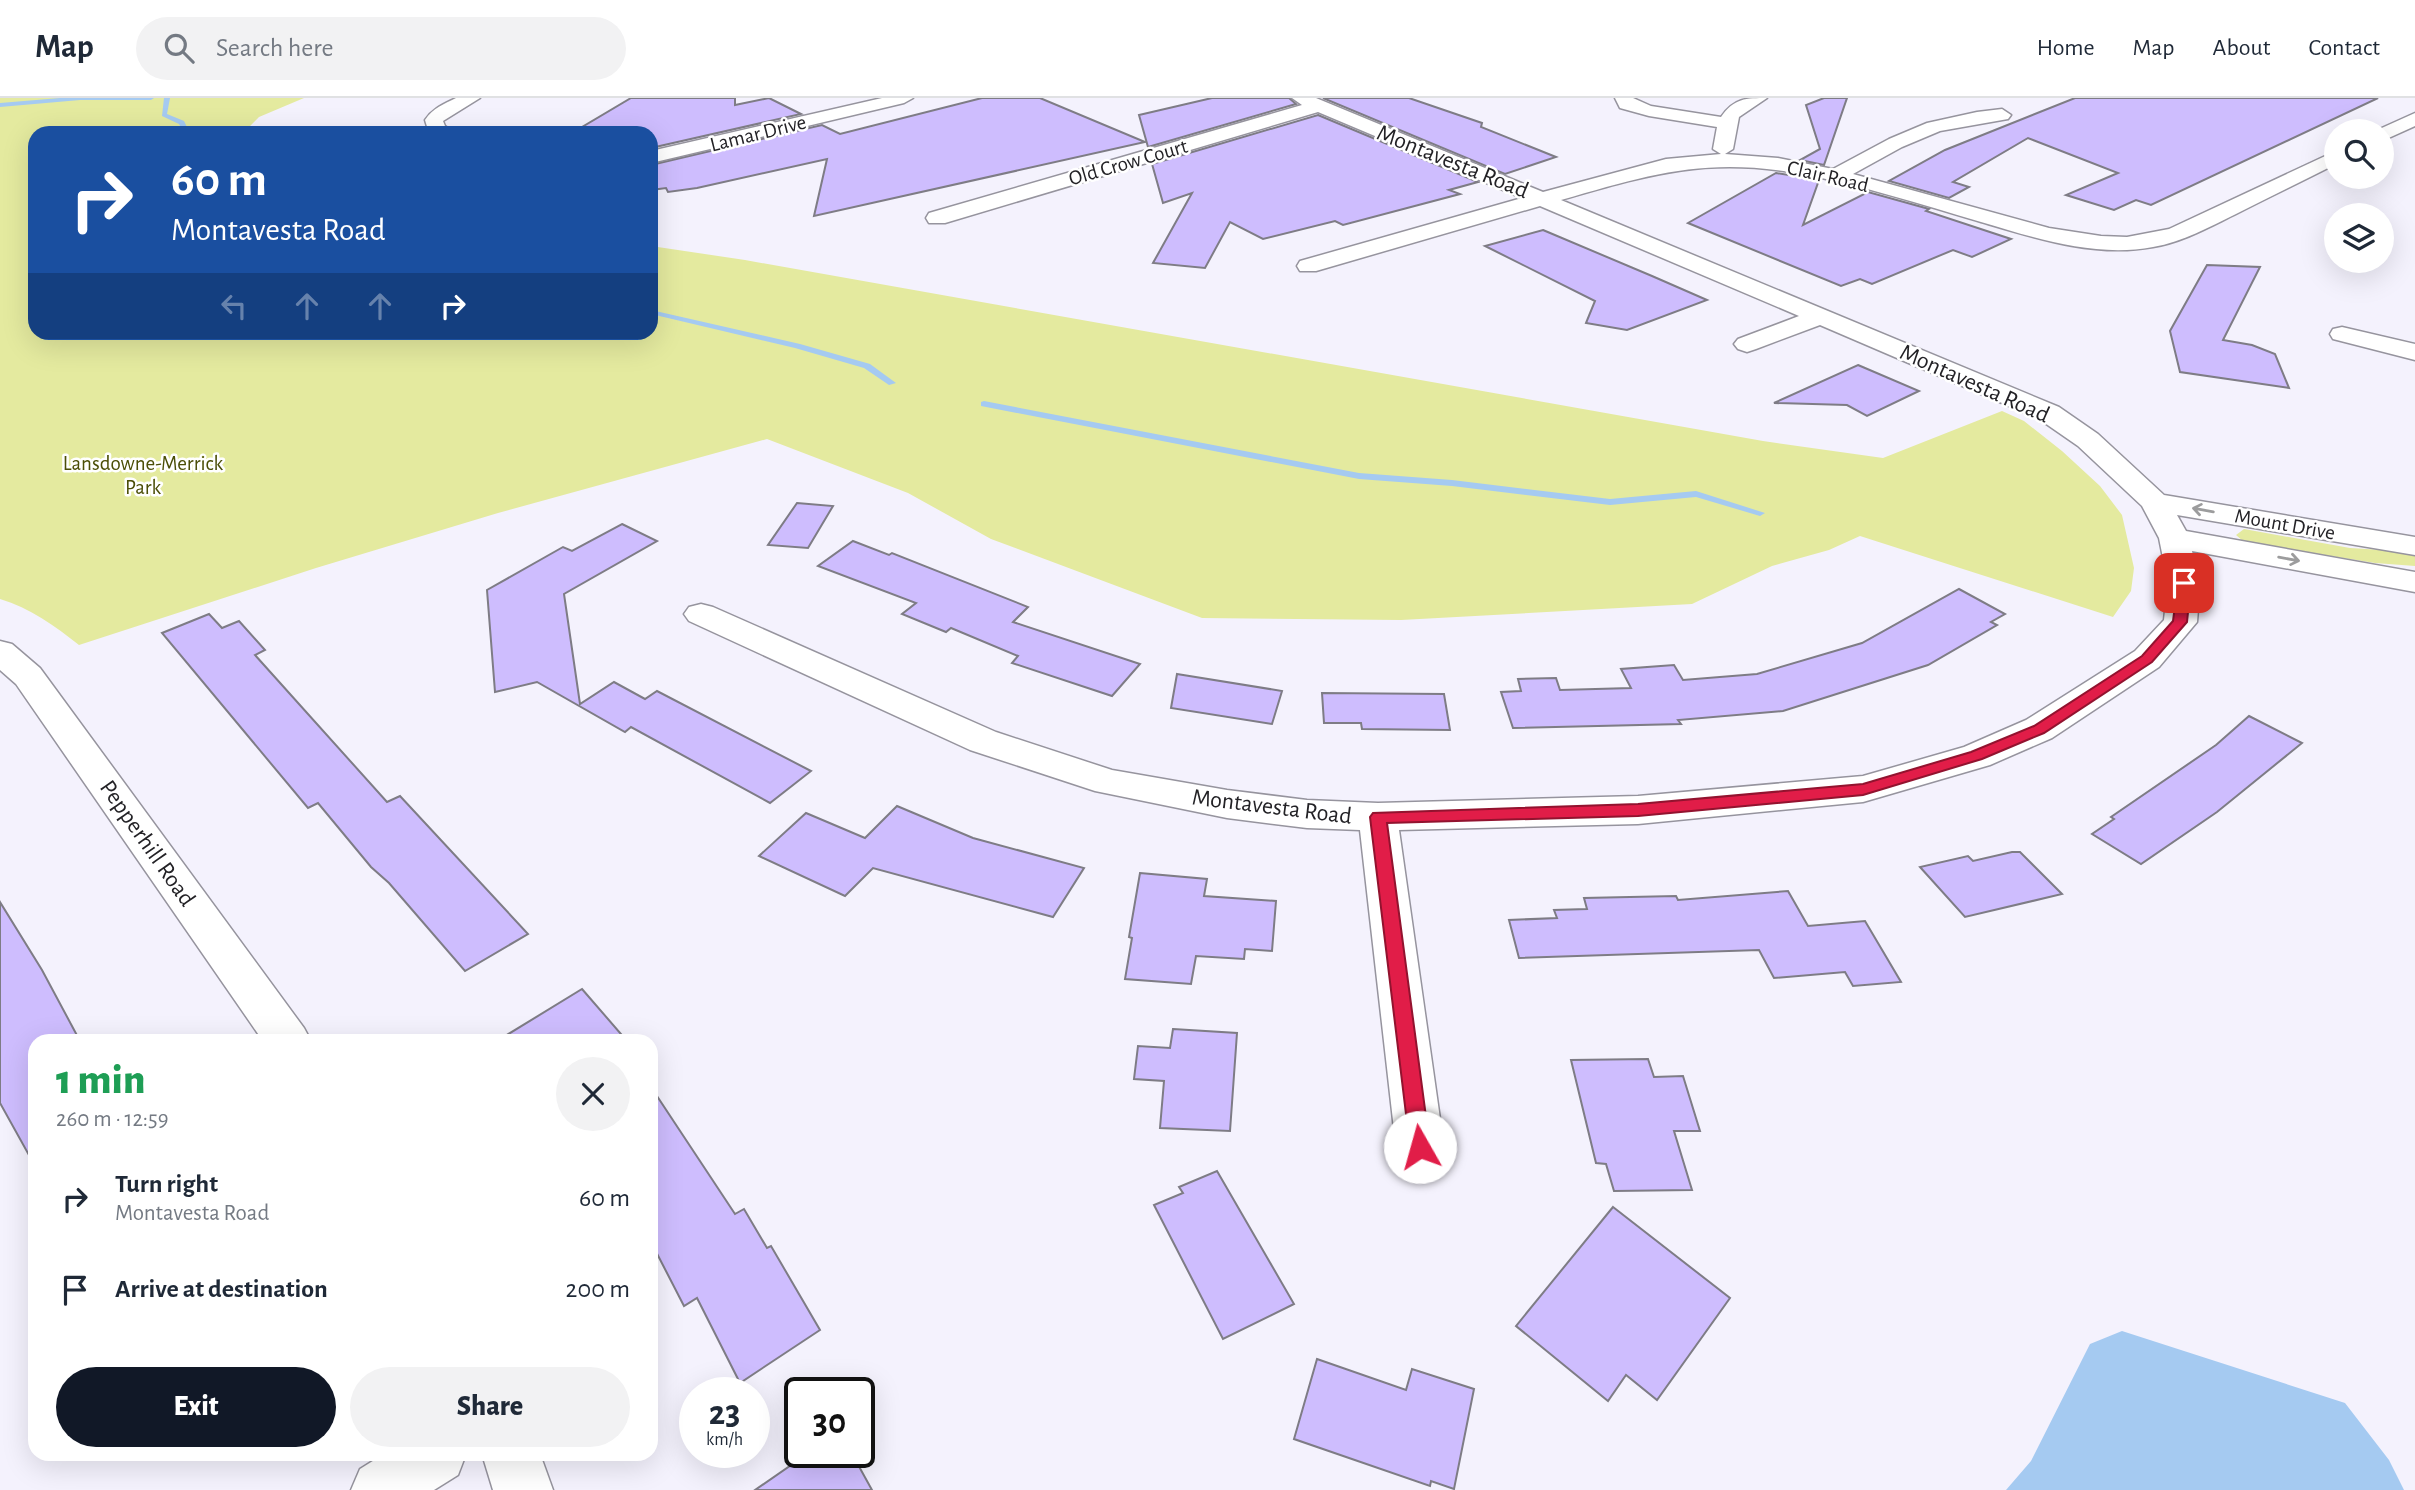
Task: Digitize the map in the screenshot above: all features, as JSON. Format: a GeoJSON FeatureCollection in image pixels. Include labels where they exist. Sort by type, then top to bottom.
{"type":"FeatureCollection","features":[{"type":"Feature","properties":{"kind":"street"},"geometry":{"type":"LineString","coordinates":[[435,126],[433,120],[443,111],[471,98]]}},
{"type":"Feature","properties":{"kind":"street","name":"Lamar Drive"},"geometry":{"type":"LineString","coordinates":[[658,155],[904,98]]}},
{"type":"Feature","properties":{"kind":"street"},"geometry":{"type":"LineString","coordinates":[[1624,98],[1626,104],[1641,110],[1726,123]]}},
{"type":"Feature","properties":{"kind":"street"},"geometry":{"type":"LineString","coordinates":[[1717,102],[1758,98]]}},
{"type":"Feature","properties":{"kind":"street","name":"Montavesta Road"},"geometry":{"type":"LineString","coordinates":[[701,614],[970,736],[1108,782],[1227,804],[1307,814],[1378,817],[1638,810],[1779,799],[1863,789],[1977,756],[2039,729],[2147,659],[2180,622],[2184,583],[2174,538],[2155,502],[2088,440],[2049,413],[1310,102]]}},
{"type":"Feature","properties":{"kind":"street","name":"Old Crow Court"},"geometry":{"type":"LineString","coordinates":[[937,218],[1310,102]]}},
{"type":"Feature","properties":{"kind":"street"},"geometry":{"type":"LineString","coordinates":[[1722,159],[1726,123],[1738,102]]}},
{"type":"Feature","properties":{"kind":"street"},"geometry":{"type":"LineString","coordinates":[[1835,176],[1909,135],[1968,117],[2002,116]]}},
{"type":"Feature","properties":{"kind":"street"},"geometry":{"type":"LineString","coordinates":[[2394,129],[2415,119]]}},
{"type":"Feature","properties":{"kind":"street","name":"Clair Road"},"geometry":{"type":"LineString","coordinates":[[1308,266],[1669,164],[1722,159],[1779,164],[1835,176],[2058,235],[2128,243],[2161,240],[2177,234],[2324,163]]}},
{"type":"Feature","properties":{"kind":"street"},"geometry":{"type":"LineString","coordinates":[[1747,344],[1822,316]]}},
{"type":"Feature","properties":{"kind":"street"},"geometry":{"type":"LineString","coordinates":[[2342,334],[2415,352]]}},
{"type":"Feature","properties":{"kind":"street","name":"Mount Drive"},"geometry":{"type":"LineString","coordinates":[[2155,502],[2415,546]]}},
{"type":"Feature","properties":{"kind":"street","name":"Mount Drive"},"geometry":{"type":"LineString","coordinates":[[2174,538],[2415,582]]}},
{"type":"Feature","properties":{"kind":"street","name":"Pepperhill Road"},"geometry":{"type":"LineString","coordinates":[[0,652],[28,676],[283,1034]]}},
{"type":"Feature","properties":{"kind":"street"},"geometry":{"type":"LineString","coordinates":[[1378,817],[1420,1147]]}},
{"type":"Feature","properties":{"kind":"street"},"geometry":{"type":"LineString","coordinates":[[381,1490],[426,1461]]}},
{"type":"Feature","properties":{"kind":"street"},"geometry":{"type":"LineString","coordinates":[[513,1461],[523,1490]]}},
{"type":"Feature","properties":{"kind":"green space","name":"Lansdowne-Merrick Park"},"geometry":{"type":"Polygon","coordinates":[[[0,98],[304,98],[259,117],[250,126],[28,126],[28,340],[658,340],[658,247],[745,260],[1763,441],[1883,458],[2002,411],[2024,421],[2100,486],[2122,515],[2134,568],[2131,591],[2113,617],[1860,536],[1829,550],[1772,566],[1692,604],[1401,620],[1202,618],[991,539],[908,493],[767,439],[498,513],[316,568],[79,645],[42,618],[0,599],[0,98]]]}},
{"type":"Feature","properties":{"kind":"green space"},"geometry":{"type":"Polygon","coordinates":[[[2244,529],[2350,548],[2415,552],[2415,566],[2375,563],[2244,542],[2236,535],[2244,529]]]}},
{"type":"Feature","properties":{"kind":"water"},"geometry":{"type":"Polygon","coordinates":[[[2122,1331],[2345,1403],[2389,1460],[2404,1490],[2006,1490],[2031,1461],[2090,1344],[2122,1331]]]}},
{"type":"Feature","properties":{"kind":"building"},"geometry":{"type":"Polygon","coordinates":[[[631,98],[735,98],[735,105],[769,98],[801,114],[658,146],[658,126],[584,126],[631,98]]]}},
{"type":"Feature","properties":{"kind":"building"},"geometry":{"type":"Polygon","coordinates":[[[982,98],[1040,98],[1145,142],[814,216],[827,159],[697,188],[668,192],[666,188],[658,189],[658,163],[822,125],[840,134],[982,98]]]}},
{"type":"Feature","properties":{"kind":"building"},"geometry":{"type":"Polygon","coordinates":[[[1212,98],[1289,98],[1296,104],[1148,147],[1139,115],[1212,98]]]}},
{"type":"Feature","properties":{"kind":"building"},"geometry":{"type":"Polygon","coordinates":[[[1323,98],[1409,98],[1482,123],[1481,127],[1556,157],[1505,174],[1323,98]]]}},
{"type":"Feature","properties":{"kind":"building"},"geometry":{"type":"Polygon","coordinates":[[[1824,98],[1847,98],[1824,165],[1800,160],[1820,149],[1806,105],[1824,98]]]}},
{"type":"Feature","properties":{"kind":"building"},"geometry":{"type":"Polygon","coordinates":[[[2075,98],[2378,98],[2333,119],[2324,119],[2324,123],[2151,205],[2136,200],[2114,210],[2066,195],[2118,173],[2028,138],[1953,182],[1969,187],[1949,198],[1889,181],[1945,150],[2075,98]]]}},
{"type":"Feature","properties":{"kind":"building"},"geometry":{"type":"Polygon","coordinates":[[[1318,115],[1478,182],[1449,190],[1460,194],[1343,225],[1335,221],[1263,239],[1230,222],[1205,268],[1153,263],[1192,193],[1163,203],[1152,164],[1318,115]]]}},
{"type":"Feature","properties":{"kind":"building"},"geometry":{"type":"Polygon","coordinates":[[[1776,173],[1819,180],[1803,225],[1868,192],[1929,209],[1926,211],[2011,239],[1972,257],[1953,250],[1872,284],[1860,279],[1841,286],[1688,223],[1776,173]]]}},
{"type":"Feature","properties":{"kind":"building"},"geometry":{"type":"Polygon","coordinates":[[[1543,230],[1707,300],[1627,330],[1586,323],[1595,301],[1485,246],[1543,230]]]}},
{"type":"Feature","properties":{"kind":"building"},"geometry":{"type":"Polygon","coordinates":[[[2207,265],[2260,267],[2223,340],[2252,345],[2275,354],[2289,388],[2180,372],[2170,331],[2207,265]]]}},
{"type":"Feature","properties":{"kind":"building"},"geometry":{"type":"Polygon","coordinates":[[[1858,365],[1919,391],[1867,416],[1847,405],[1774,403],[1858,365]]]}},
{"type":"Feature","properties":{"kind":"building"},"geometry":{"type":"Polygon","coordinates":[[[797,503],[833,506],[808,548],[768,545],[797,503]]]}},
{"type":"Feature","properties":{"kind":"building"},"geometry":{"type":"Polygon","coordinates":[[[622,524],[657,541],[564,594],[580,704],[614,682],[645,699],[657,691],[811,771],[770,803],[631,727],[625,732],[537,682],[495,692],[487,590],[563,547],[572,551],[622,524]]]}},
{"type":"Feature","properties":{"kind":"building"},"geometry":{"type":"Polygon","coordinates":[[[853,541],[889,555],[892,553],[1028,607],[1013,622],[1140,664],[1112,696],[1012,663],[1018,656],[951,628],[946,632],[902,614],[916,603],[818,566],[853,541]]]}},
{"type":"Feature","properties":{"kind":"building"},"geometry":{"type":"Polygon","coordinates":[[[1959,589],[2005,614],[1991,622],[1997,625],[1928,665],[1783,711],[1678,720],[1681,724],[1513,728],[1501,692],[1521,691],[1518,679],[1556,678],[1560,690],[1631,688],[1621,669],[1674,665],[1683,680],[1757,674],[1862,643],[1959,589]]]}},
{"type":"Feature","properties":{"kind":"building"},"geometry":{"type":"Polygon","coordinates":[[[209,614],[222,628],[239,621],[265,650],[255,655],[387,802],[400,796],[528,934],[465,971],[389,883],[371,867],[318,803],[308,808],[162,633],[209,614]]]}},
{"type":"Feature","properties":{"kind":"building"},"geometry":{"type":"Polygon","coordinates":[[[1177,674],[1282,691],[1272,724],[1171,708],[1177,674]]]}},
{"type":"Feature","properties":{"kind":"building"},"geometry":{"type":"Polygon","coordinates":[[[1322,693],[1444,694],[1450,730],[1362,729],[1361,723],[1324,723],[1322,693]]]}},
{"type":"Feature","properties":{"kind":"building"},"geometry":{"type":"Polygon","coordinates":[[[2249,716],[2302,743],[2217,812],[2141,864],[2092,834],[2114,819],[2111,817],[2216,745],[2249,716]]]}},
{"type":"Feature","properties":{"kind":"building"},"geometry":{"type":"Polygon","coordinates":[[[897,806],[973,838],[1084,868],[1053,917],[873,868],[845,896],[759,856],[806,813],[865,838],[897,806]]]}},
{"type":"Feature","properties":{"kind":"building"},"geometry":{"type":"Polygon","coordinates":[[[2020,852],[2062,894],[1965,917],[1920,867],[1968,856],[1973,861],[2020,852]]]}},
{"type":"Feature","properties":{"kind":"building"},"geometry":{"type":"Polygon","coordinates":[[[1140,873],[1207,879],[1204,896],[1276,901],[1272,951],[1245,949],[1244,959],[1196,956],[1191,984],[1125,979],[1140,873]]]}},
{"type":"Feature","properties":{"kind":"building"},"geometry":{"type":"Polygon","coordinates":[[[1788,891],[1808,926],[1865,921],[1901,982],[1853,986],[1845,972],[1774,978],[1759,950],[1519,958],[1509,920],[1557,918],[1554,910],[1587,909],[1584,898],[1676,896],[1678,900],[1788,891]]]}},
{"type":"Feature","properties":{"kind":"building"},"geometry":{"type":"Polygon","coordinates":[[[0,902],[42,970],[76,1034],[28,1034],[28,1153],[0,1103],[0,902]]]}},
{"type":"Feature","properties":{"kind":"building"},"geometry":{"type":"Polygon","coordinates":[[[582,989],[621,1034],[508,1034],[582,989]]]}},
{"type":"Feature","properties":{"kind":"building"},"geometry":{"type":"Polygon","coordinates":[[[1173,1029],[1237,1033],[1230,1131],[1160,1128],[1164,1081],[1134,1079],[1138,1046],[1170,1048],[1173,1029]]]}},
{"type":"Feature","properties":{"kind":"building"},"geometry":{"type":"Polygon","coordinates":[[[1648,1059],[1654,1077],[1683,1076],[1700,1131],[1674,1131],[1692,1190],[1614,1191],[1606,1164],[1596,1163],[1571,1060],[1648,1059]]]}},
{"type":"Feature","properties":{"kind":"building"},"geometry":{"type":"Polygon","coordinates":[[[658,1098],[735,1214],[744,1209],[767,1248],[771,1246],[820,1330],[749,1377],[737,1377],[697,1298],[684,1306],[658,1256],[658,1098]]]}},
{"type":"Feature","properties":{"kind":"building"},"geometry":{"type":"Polygon","coordinates":[[[1217,1171],[1294,1304],[1223,1339],[1154,1205],[1183,1193],[1179,1187],[1217,1171]]]}},
{"type":"Feature","properties":{"kind":"building"},"geometry":{"type":"Polygon","coordinates":[[[1613,1207],[1730,1298],[1657,1400],[1626,1375],[1608,1401],[1516,1326],[1613,1207]]]}},
{"type":"Feature","properties":{"kind":"building"},"geometry":{"type":"Polygon","coordinates":[[[1317,1359],[1406,1390],[1412,1369],[1474,1389],[1454,1489],[1431,1481],[1430,1486],[1294,1439],[1317,1359]]]}},
{"type":"Feature","properties":{"kind":"building"},"geometry":{"type":"Polygon","coordinates":[[[787,1468],[860,1468],[872,1490],[755,1490],[787,1468]]]}},
{"type":"Feature","properties":{"kind":"waterway"},"geometry":{"type":"LineString","coordinates":[[0,105],[80,98],[151,98]]}},
{"type":"Feature","properties":{"kind":"waterway"},"geometry":{"type":"LineString","coordinates":[[167,98],[164,115],[176,119],[184,126]]}},
{"type":"Feature","properties":{"kind":"waterway"},"geometry":{"type":"LineString","coordinates":[[658,314],[797,346],[867,366],[892,383]]}},
{"type":"Feature","properties":{"kind":"waterway"},"geometry":{"type":"LineString","coordinates":[[984,404],[1359,476],[1452,483],[1610,502],[1696,494],[1760,513]]}},
{"type":"Feature","properties":{"kind":"route"},"geometry":{"type":"LineString","coordinates":[[1420,1147],[1378,817],[1638,810],[1779,799],[1863,789],[1977,756],[2039,729],[2147,659],[2180,622],[2184,583]]}}]}
